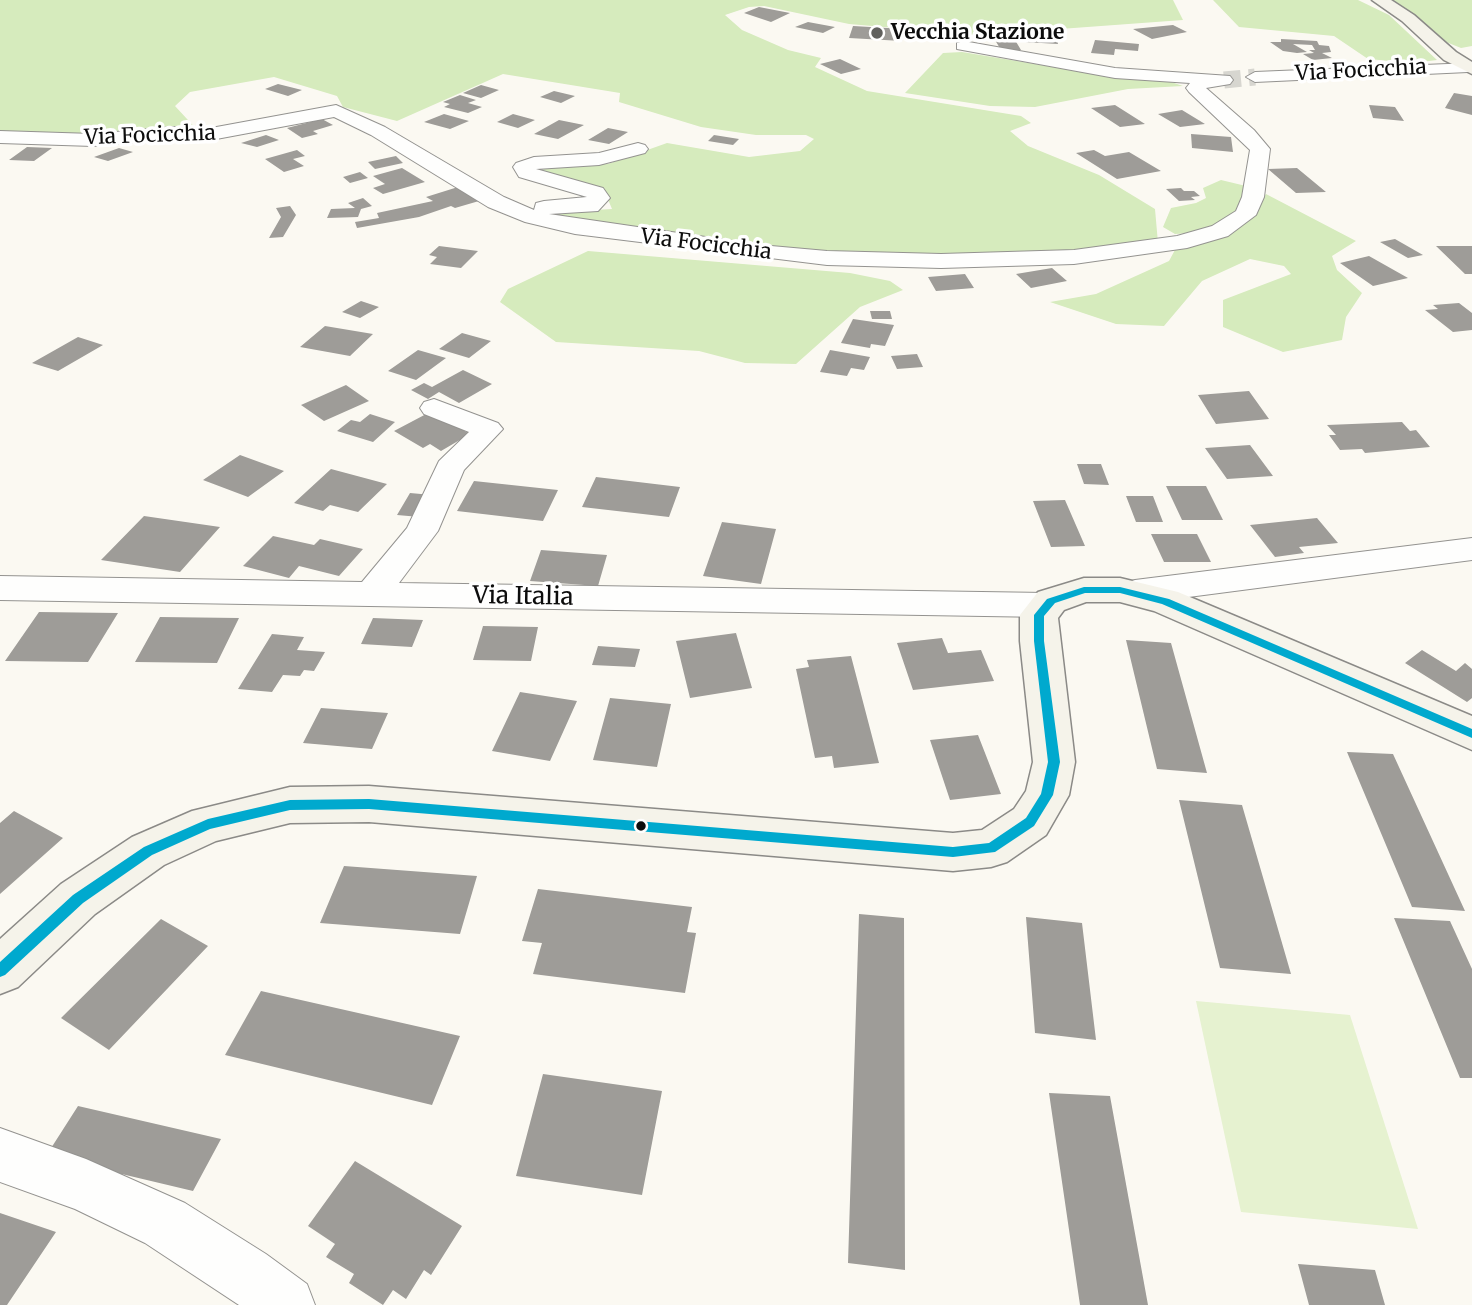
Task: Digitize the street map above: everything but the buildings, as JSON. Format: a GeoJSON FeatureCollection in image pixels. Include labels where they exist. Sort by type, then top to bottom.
{"type":"FeatureCollection","features":[{"type":"Feature","properties":{"kind":"main road"},"geometry":{"type":"LineString","coordinates":[[1380,0],[1467,62]]}},
{"type":"Feature","properties":{"kind":"main road"},"geometry":{"type":"LineString","coordinates":[[0,971],[78,899],[148,851],[208,824],[290,805],[369,804],[953,852],[991,848],[1030,822],[1044,802],[1051,785],[1054,762],[1039,615],[1046,605],[1067,594],[1084,590],[1135,592],[1194,612],[1472,734]]}},
{"type":"Feature","properties":{"kind":"street"},"geometry":{"type":"LineString","coordinates":[[963,47],[1115,73],[1215,80]]}},
{"type":"Feature","properties":{"kind":"street"},"geometry":{"type":"LineString","coordinates":[[1187,60],[1191,76],[1215,80]]}},
{"type":"Feature","properties":{"kind":"street","name":"Via Focicchia"},"geometry":{"type":"LineString","coordinates":[[1255,77],[1467,62]]}},
{"type":"Feature","properties":{"kind":"street","name":"Via Focicchia"},"geometry":{"type":"LineString","coordinates":[[0,137],[93,140],[178,133],[219,134],[335,111],[378,131],[487,197],[517,211],[564,224],[620,234],[827,258],[942,261],[1031,258],[1114,254],[1160,247],[1231,226],[1245,215],[1261,163],[1260,149],[1195,88],[1199,83],[1215,80]]}},
{"type":"Feature","properties":{"kind":"street"},"geometry":{"type":"LineString","coordinates":[[517,211],[579,207],[595,204],[599,198],[595,192],[526,173],[523,167],[534,163],[599,159],[638,149]]}},
{"type":"Feature","properties":{"kind":"street"},"geometry":{"type":"LineString","coordinates":[[371,595],[422,531],[450,467],[488,429],[433,408]]}},
{"type":"Feature","properties":{"kind":"street"},"geometry":{"type":"LineString","coordinates":[[1135,592],[1472,549]]}},
{"type":"Feature","properties":{"kind":"street","name":"Via Italia"},"geometry":{"type":"LineString","coordinates":[[0,588],[1046,605]]}},
{"type":"Feature","properties":{"kind":"street"},"geometry":{"type":"LineString","coordinates":[[0,1156],[86,1186],[165,1223],[246,1274],[286,1305]]}},
{"type":"Feature","properties":{"kind":"green space"},"geometry":{"type":"Polygon","coordinates":[[[0,0],[1173,0],[1183,20],[978,35],[849,24],[764,6],[749,7],[725,15],[742,30],[788,50],[821,58],[815,67],[867,91],[1021,116],[1031,123],[1010,131],[1028,146],[1099,175],[1155,209],[1158,243],[1113,251],[949,257],[750,247],[553,216],[560,212],[612,209],[607,197],[544,173],[543,169],[550,166],[608,164],[667,143],[749,157],[800,151],[814,139],[806,135],[756,135],[701,127],[619,102],[620,93],[503,74],[397,121],[343,107],[337,96],[274,77],[190,92],[175,106],[200,133],[125,138],[0,134],[0,0]]]}},
{"type":"Feature","properties":{"kind":"green space"},"geometry":{"type":"Polygon","coordinates":[[[1213,0],[1358,0],[1389,15],[1437,60],[1413,63],[1368,59],[1334,36],[1239,27],[1213,0]]]}},
{"type":"Feature","properties":{"kind":"green space"},"geometry":{"type":"Polygon","coordinates":[[[1393,0],[1472,0],[1472,46],[1461,48],[1446,42],[1393,0]]]}},
{"type":"Feature","properties":{"kind":"green space"},"geometry":{"type":"Polygon","coordinates":[[[962,52],[1114,77],[1171,82],[1183,86],[1128,89],[1035,107],[990,106],[905,93],[943,53],[962,52]]]}},
{"type":"Feature","properties":{"kind":"green space"},"geometry":{"type":"Polygon","coordinates":[[[1221,180],[1246,186],[1242,208],[1223,222],[1193,233],[1175,234],[1163,227],[1171,208],[1206,198],[1203,188],[1221,180]]]}},
{"type":"Feature","properties":{"kind":"green space"},"geometry":{"type":"Polygon","coordinates":[[[1266,194],[1356,241],[1332,256],[1337,270],[1362,293],[1346,317],[1342,340],[1283,352],[1223,327],[1223,300],[1291,274],[1284,266],[1250,259],[1202,281],[1164,326],[1116,324],[1050,302],[1096,294],[1169,261],[1176,248],[1208,240],[1242,225],[1266,194]]]}},
{"type":"Feature","properties":{"kind":"green space"},"geometry":{"type":"Polygon","coordinates":[[[588,251],[850,273],[890,281],[903,290],[860,307],[796,364],[745,363],[699,351],[556,342],[500,302],[508,289],[588,251]]]}},
{"type":"Feature","properties":{"kind":"green space"},"geometry":{"type":"Polygon","coordinates":[[[1196,1001],[1350,1015],[1418,1229],[1241,1212],[1196,1001]]]}},
{"type":"Feature","properties":{"kind":"tunnel"},"geometry":{"type":"LineString","coordinates":[[1224,80],[1255,77]]}},
{"type":"Feature","properties":{"kind":"transit line"},"geometry":{"type":"LineString","coordinates":[[0,971],[78,899],[148,851],[208,824],[290,805],[369,804],[953,852],[991,848],[1030,822],[1047,795],[1054,762],[1039,641],[1039,615],[1051,601],[1084,590],[1120,590],[1165,601],[1472,734]]}},
{"type":"Feature","properties":{"kind":"place","name":"Vecchia Stazione"},"geometry":{"type":"Point","coordinates":[877,33]}}]}
